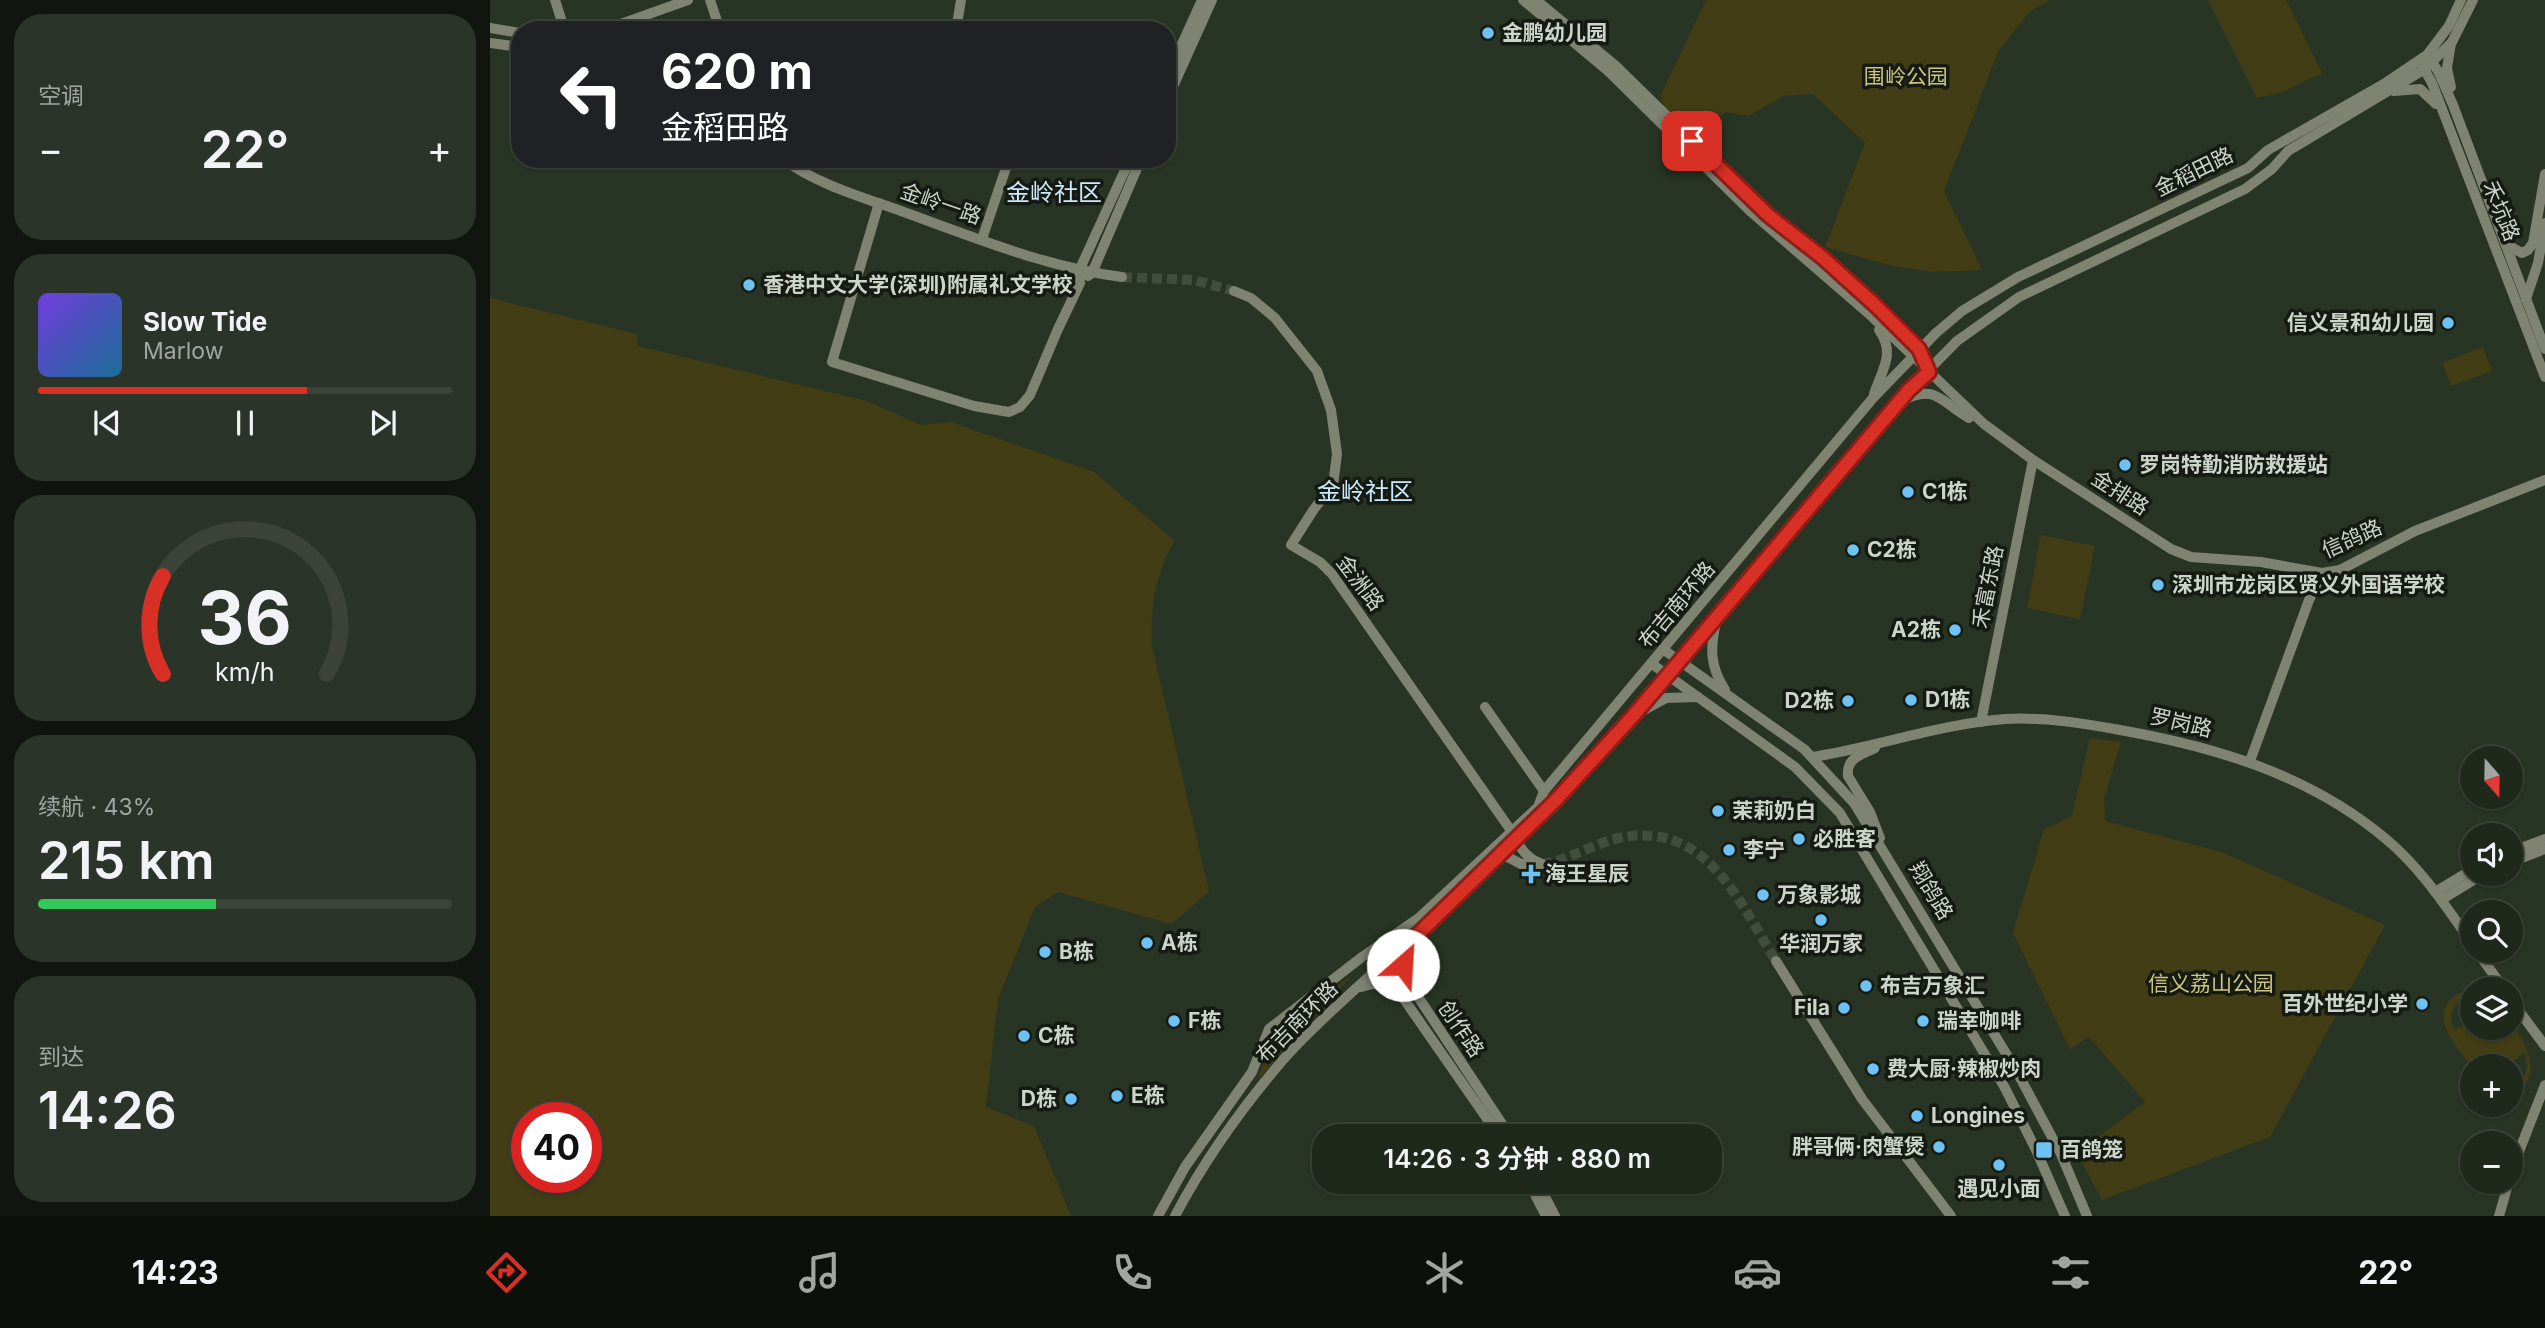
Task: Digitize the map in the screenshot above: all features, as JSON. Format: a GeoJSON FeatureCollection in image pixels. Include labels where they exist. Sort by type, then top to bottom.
{"type":"FeatureCollection","features":[{"type":"Feature","properties":{"kind":"street"},"geometry":{"type":"LineString","coordinates":[[555,0],[562,21]]}},
{"type":"Feature","properties":{"kind":"street"},"geometry":{"type":"LineString","coordinates":[[629,21],[688,0]]}},
{"type":"Feature","properties":{"kind":"street"},"geometry":{"type":"LineString","coordinates":[[710,0],[717,21]]}},
{"type":"Feature","properties":{"kind":"street"},"geometry":{"type":"LineString","coordinates":[[958,21],[961,0]]}},
{"type":"Feature","properties":{"kind":"street"},"geometry":{"type":"LineString","coordinates":[[1176,57],[1202,0]]}},
{"type":"Feature","properties":{"kind":"street"},"geometry":{"type":"LineString","coordinates":[[1176,80],[1212,0]]}},
{"type":"Feature","properties":{"kind":"street"},"geometry":{"type":"LineString","coordinates":[[1522,0],[1608,71],[1755,216],[1916,353]]}},
{"type":"Feature","properties":{"kind":"street"},"geometry":{"type":"LineString","coordinates":[[1536,0],[1615,65],[1768,215],[1823,258],[1916,353],[1929,372]]}},
{"type":"Feature","properties":{"kind":"street","name":"金稻田路"},"geometry":{"type":"LineString","coordinates":[[1916,353],[1962,311],[2018,277],[2248,168],[2268,150],[2426,62],[2449,26],[2461,0]]}},
{"type":"Feature","properties":{"kind":"street","name":"金稻田路"},"geometry":{"type":"LineString","coordinates":[[2019,297],[2245,189],[2272,169],[2288,150],[2387,93],[2452,41],[2473,0]]}},
{"type":"Feature","properties":{"kind":"street"},"geometry":{"type":"LineString","coordinates":[[490,28],[511,32]]}},
{"type":"Feature","properties":{"kind":"street"},"geometry":{"type":"LineString","coordinates":[[2452,41],[2448,75],[2453,105]]}},
{"type":"Feature","properties":{"kind":"street"},"geometry":{"type":"LineString","coordinates":[[490,43],[511,46]]}},
{"type":"Feature","properties":{"kind":"street","name":"禾坑路"},"geometry":{"type":"LineString","coordinates":[[2426,62],[2453,105],[2545,349]]}},
{"type":"Feature","properties":{"kind":"street","name":"禾坑路"},"geometry":{"type":"LineString","coordinates":[[2426,62],[2441,110],[2545,377]]}},
{"type":"Feature","properties":{"kind":"street"},"geometry":{"type":"LineString","coordinates":[[2387,93],[2420,89],[2441,110]]}},
{"type":"Feature","properties":{"kind":"street","name":"金岭一路"},"geometry":{"type":"LineString","coordinates":[[795,168],[878,203],[1079,271],[1092,273]]}},
{"type":"Feature","properties":{"kind":"street"},"geometry":{"type":"LineString","coordinates":[[982,239],[1006,168]]}},
{"type":"Feature","properties":{"kind":"street"},"geometry":{"type":"LineString","coordinates":[[1080,283],[1079,271],[1126,168]]}},
{"type":"Feature","properties":{"kind":"street"},"geometry":{"type":"LineString","coordinates":[[878,203],[832,362],[974,406],[1009,412],[1020,407],[1030,395],[1080,283],[1092,273],[1137,168]]}},
{"type":"Feature","properties":{"kind":"street"},"geometry":{"type":"LineString","coordinates":[[2507,245],[2522,253],[2533,243],[2545,174]]}},
{"type":"Feature","properties":{"kind":"street"},"geometry":{"type":"LineString","coordinates":[[2526,299],[2538,263],[2545,223]]}},
{"type":"Feature","properties":{"kind":"street"},"geometry":{"type":"LineString","coordinates":[[1092,273],[1122,277]]}},
{"type":"Feature","properties":{"kind":"street","name":"金洲路"},"geometry":{"type":"LineString","coordinates":[[1234,291],[1251,298],[1275,318],[1317,371],[1331,410],[1337,454],[1333,485],[1291,545],[1320,562],[1332,574],[1514,836]]}},
{"type":"Feature","properties":{"kind":"street","name":"布吉南环路"},"geometry":{"type":"LineString","coordinates":[[1158,1216],[1185,1167],[1252,1072],[1269,1029],[1362,957],[1420,917],[1556,800],[1634,715],[1943,354],[2019,297]]}},
{"type":"Feature","properties":{"kind":"street"},"geometry":{"type":"LineString","coordinates":[[1869,314],[1885,339],[1888,352],[1886,365],[1873,398]]}},
{"type":"Feature","properties":{"kind":"street","name":"布吉南环路"},"geometry":{"type":"LineString","coordinates":[[1175,1216],[1211,1154],[1242,1110],[1283,1060],[1502,853],[1538,807],[1544,791],[1873,398],[1916,353]]}},
{"type":"Feature","properties":{"kind":"street","name":"金排路"},"geometry":{"type":"LineString","coordinates":[[1929,372],[1984,424],[2033,460],[2171,549],[2191,557],[2261,562],[2322,573]]}},
{"type":"Feature","properties":{"kind":"street"},"geometry":{"type":"LineString","coordinates":[[1896,406],[1912,396],[1931,394],[1944,400],[1966,417],[1984,424]]}},
{"type":"Feature","properties":{"kind":"street","name":"禾富东路"},"geometry":{"type":"LineString","coordinates":[[1981,722],[2033,460]]}},
{"type":"Feature","properties":{"kind":"street","name":"信鸽路"},"geometry":{"type":"LineString","coordinates":[[2250,761],[2309,600],[2322,573],[2340,570],[2415,531],[2545,480]]}},
{"type":"Feature","properties":{"kind":"street"},"geometry":{"type":"LineString","coordinates":[[1718,615],[1711,657],[1719,681],[1727,694]]}},
{"type":"Feature","properties":{"kind":"street","name":"翔鸽路"},"geometry":{"type":"LineString","coordinates":[[1664,650],[1813,757],[1854,803],[2030,1094],[2061,1154],[2086,1213]]}},
{"type":"Feature","properties":{"kind":"street","name":"翔鸽路"},"geometry":{"type":"LineString","coordinates":[[1652,664],[1795,766],[1829,799],[1851,829],[1979,1041],[2021,1118],[2065,1216]]}},
{"type":"Feature","properties":{"kind":"street"},"geometry":{"type":"LineString","coordinates":[[1634,715],[1666,698],[1699,697]]}},
{"type":"Feature","properties":{"kind":"street"},"geometry":{"type":"LineString","coordinates":[[1485,707],[1544,791]]}},
{"type":"Feature","properties":{"kind":"street","name":"罗岗路"},"geometry":{"type":"LineString","coordinates":[[1813,757],[1981,722],[2028,718],[2065,721],[2171,739],[2250,761],[2319,792],[2388,840],[2438,896],[2460,927]]}},
{"type":"Feature","properties":{"kind":"street"},"geometry":{"type":"LineString","coordinates":[[1883,849],[1878,828],[1847,770],[1848,764],[1854,758],[1887,742]]}},
{"type":"Feature","properties":{"kind":"street"},"geometry":{"type":"LineString","coordinates":[[1502,853],[1521,864],[1542,864],[1526,856],[1514,836]]}},
{"type":"Feature","properties":{"kind":"street"},"geometry":{"type":"LineString","coordinates":[[2523,847],[2545,839]]}},
{"type":"Feature","properties":{"kind":"street"},"geometry":{"type":"LineString","coordinates":[[2523,857],[2545,849]]}},
{"type":"Feature","properties":{"kind":"street"},"geometry":{"type":"LineString","coordinates":[[2438,896],[2460,879]]}},
{"type":"Feature","properties":{"kind":"street"},"geometry":{"type":"LineString","coordinates":[[2438,896],[2460,885]]}},
{"type":"Feature","properties":{"kind":"street","name":"创作路"},"geometry":{"type":"LineString","coordinates":[[1413,939],[1403,965],[1407,980],[1502,1124]]}},
{"type":"Feature","properties":{"kind":"street"},"geometry":{"type":"LineString","coordinates":[[1776,961],[1862,1099],[1951,1216]]}},
{"type":"Feature","properties":{"kind":"street","name":"创作路"},"geometry":{"type":"LineString","coordinates":[[1357,989],[1382,983],[1391,985],[1399,992],[1491,1124]]}},
{"type":"Feature","properties":{"kind":"street"},"geometry":{"type":"LineString","coordinates":[[2523,1016],[2545,1046]]}},
{"type":"Feature","properties":{"kind":"street"},"geometry":{"type":"LineString","coordinates":[[2523,1141],[2545,1085]]}},
{"type":"Feature","properties":{"kind":"street"},"geometry":{"type":"LineString","coordinates":[[1535,1194],[1546,1216]]}},
{"type":"Feature","properties":{"kind":"street"},"geometry":{"type":"LineString","coordinates":[[1544,1194],[1555,1216]]}},
{"type":"Feature","properties":{"kind":"street"},"geometry":{"type":"LineString","coordinates":[[2499,1216],[2505,1194]]}},
{"type":"Feature","properties":{"kind":"street"},"geometry":{"type":"LineString","coordinates":[[2065,1216],[2086,1213]]}},
{"type":"Feature","properties":{"kind":"green space","name":"围岭公园"},"geometry":{"type":"Polygon","coordinates":[[[1706,0],[2051,0],[2030,11],[1998,52],[1944,191],[1982,270],[1934,272],[1892,266],[1825,247],[1865,143],[1813,94],[1784,96],[1748,116],[1726,112],[1707,126],[1696,129],[1664,110],[1661,95],[1706,0]]]}},
{"type":"Feature","properties":{"kind":"green space"},"geometry":{"type":"Polygon","coordinates":[[[2208,0],[2286,0],[2322,73],[2280,93],[2257,98],[2208,0]]]}},
{"type":"Feature","properties":{"kind":"green space"},"geometry":{"type":"Polygon","coordinates":[[[490,298],[637,334],[637,346],[867,401],[921,425],[951,422],[1094,472],[1175,541],[1163,565],[1155,591],[1152,646],[1209,892],[1171,924],[1058,892],[1035,907],[998,999],[986,1107],[1034,1126],[1071,1216],[490,1216],[490,298]]]}},
{"type":"Feature","properties":{"kind":"green space"},"geometry":{"type":"Polygon","coordinates":[[[2483,347],[2492,371],[2451,386],[2442,363],[2483,347]]]}},
{"type":"Feature","properties":{"kind":"green space"},"geometry":{"type":"Polygon","coordinates":[[[2041,535],[2095,546],[2080,619],[2027,608],[2041,535]]]}},
{"type":"Feature","properties":{"kind":"green space","name":"信义荔山公园"},"geometry":{"type":"Polygon","coordinates":[[[2090,738],[2121,742],[2104,799],[2105,821],[2224,853],[2385,925],[2270,1137],[2102,1200],[2077,1153],[2145,1102],[2089,1037],[2070,1049],[2013,933],[2044,830],[2072,816],[2090,738]]]}},
{"type":"Feature","properties":{"kind":"green space"},"geometry":{"type":"Polygon","coordinates":[[[1354,973],[1257,1081],[1273,1036],[1354,973]]]}},
{"type":"Feature","properties":{"kind":"green space"},"geometry":{"type":"Polygon","coordinates":[[[2459,993],[2460,1002],[2451,1019],[2455,1030],[2460,1027],[2460,1040],[2522,1040],[2530,1062],[2528,1080],[2523,1085],[2527,1068],[2524,1053],[2462,1054],[2455,1046],[2446,1029],[2444,1011],[2448,1002],[2459,993]]]}},
{"type":"Feature","properties":{"kind":"tunnel"},"geometry":{"type":"LineString","coordinates":[[1122,277],[1194,280],[1234,291]]}},
{"type":"Feature","properties":{"kind":"tunnel"},"geometry":{"type":"LineString","coordinates":[[1542,864],[1619,838],[1649,836],[1675,841],[1697,853],[1716,870],[1733,891],[1776,961]]}},
{"type":"Feature","properties":{"kind":"place","name":"金鹏幼儿园"},"geometry":{"type":"Point","coordinates":[1488,33]}},
{"type":"Feature","properties":{"kind":"place","name":"香港中文大学(深圳)附属礼文学校"},"geometry":{"type":"Point","coordinates":[749,285]}},
{"type":"Feature","properties":{"kind":"place","name":"信义景和幼儿园"},"geometry":{"type":"Point","coordinates":[2448,323]}},
{"type":"Feature","properties":{"kind":"place","name":"罗岗特勤消防救援站"},"geometry":{"type":"Point","coordinates":[2125,465]}},
{"type":"Feature","properties":{"kind":"place","name":"C1栋"},"geometry":{"type":"Point","coordinates":[1908,492]}},
{"type":"Feature","properties":{"kind":"place","name":"C2栋"},"geometry":{"type":"Point","coordinates":[1853,550]}},
{"type":"Feature","properties":{"kind":"place","name":"深圳市龙岗区贤义外国语学校"},"geometry":{"type":"Point","coordinates":[2158,585]}},
{"type":"Feature","properties":{"kind":"place","name":"A2栋"},"geometry":{"type":"Point","coordinates":[1955,630]}},
{"type":"Feature","properties":{"kind":"place","name":"D1栋"},"geometry":{"type":"Point","coordinates":[1911,700]}},
{"type":"Feature","properties":{"kind":"place","name":"D2栋"},"geometry":{"type":"Point","coordinates":[1848,701]}},
{"type":"Feature","properties":{"kind":"place","name":"茉莉奶白"},"geometry":{"type":"Point","coordinates":[1718,811]}},
{"type":"Feature","properties":{"kind":"place","name":"必胜客"},"geometry":{"type":"Point","coordinates":[1799,839]}},
{"type":"Feature","properties":{"kind":"place","name":"李宁"},"geometry":{"type":"Point","coordinates":[1729,850]}},
{"type":"Feature","properties":{"kind":"place","name":"海王星辰"},"geometry":{"type":"Point","coordinates":[1531,874]}},
{"type":"Feature","properties":{"kind":"place","name":"万象影城"},"geometry":{"type":"Point","coordinates":[1763,895]}},
{"type":"Feature","properties":{"kind":"place","name":"华润万家"},"geometry":{"type":"Point","coordinates":[1821,920]}},
{"type":"Feature","properties":{"kind":"place","name":"A栋"},"geometry":{"type":"Point","coordinates":[1147,943]}},
{"type":"Feature","properties":{"kind":"place","name":"B栋"},"geometry":{"type":"Point","coordinates":[1045,952]}},
{"type":"Feature","properties":{"kind":"place","name":"布吉万象汇"},"geometry":{"type":"Point","coordinates":[1866,986]}},
{"type":"Feature","properties":{"kind":"place","name":"百外世纪小学"},"geometry":{"type":"Point","coordinates":[2422,1004]}},
{"type":"Feature","properties":{"kind":"place","name":"Fila"},"geometry":{"type":"Point","coordinates":[1844,1008]}},
{"type":"Feature","properties":{"kind":"place","name":"F栋"},"geometry":{"type":"Point","coordinates":[1174,1021]}},
{"type":"Feature","properties":{"kind":"place","name":"瑞幸咖啡"},"geometry":{"type":"Point","coordinates":[1923,1021]}},
{"type":"Feature","properties":{"kind":"place","name":"C栋"},"geometry":{"type":"Point","coordinates":[1024,1036]}},
{"type":"Feature","properties":{"kind":"place","name":"费大厨·辣椒炒肉"},"geometry":{"type":"Point","coordinates":[1873,1069]}},
{"type":"Feature","properties":{"kind":"place","name":"E栋"},"geometry":{"type":"Point","coordinates":[1117,1096]}},
{"type":"Feature","properties":{"kind":"place","name":"D栋"},"geometry":{"type":"Point","coordinates":[1071,1099]}},
{"type":"Feature","properties":{"kind":"place","name":"Longines"},"geometry":{"type":"Point","coordinates":[1917,1116]}},
{"type":"Feature","properties":{"kind":"place","name":"胖哥俩·肉蟹煲"},"geometry":{"type":"Point","coordinates":[1939,1147]}},
{"type":"Feature","properties":{"kind":"place","name":"百鸽笼"},"geometry":{"type":"Point","coordinates":[2044,1150]}},
{"type":"Feature","properties":{"kind":"place","name":"遇见小面"},"geometry":{"type":"Point","coordinates":[1999,1165]}},
{"type":"Feature","properties":{"kind":"district","name":"金岭社区"},"geometry":{"type":"Point","coordinates":[1054,193]}},
{"type":"Feature","properties":{"kind":"district","name":"金岭社区"},"geometry":{"type":"Point","coordinates":[1365,492]}},
{"type":"Feature","properties":{"kind":"route"},"geometry":{"type":"LineString","coordinates":[[1403,965],[1413,939],[1556,800],[1634,715],[1909,390],[1929,372],[1919,349],[1875,305],[1823,258],[1786,232],[1692,141]]}}]}
